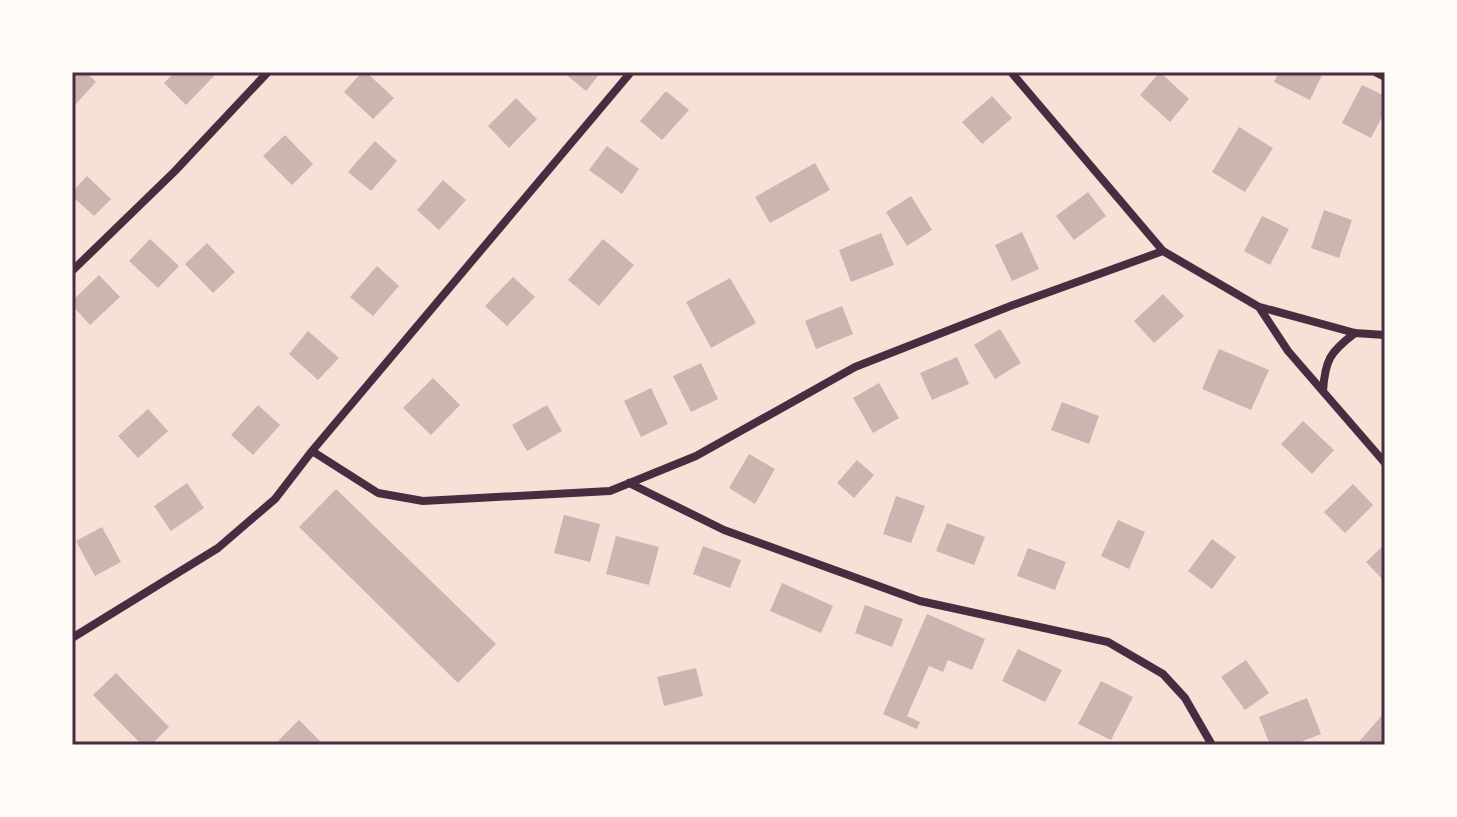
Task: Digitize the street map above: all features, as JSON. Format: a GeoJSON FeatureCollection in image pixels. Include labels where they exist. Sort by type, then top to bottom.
{"type":"FeatureCollection","features":[{"type":"Feature","properties":{"kind":"street"},"geometry":{"type":"LineString","coordinates":[[72,271],[175,171],[268,72]]}},
{"type":"Feature","properties":{"kind":"street"},"geometry":{"type":"LineString","coordinates":[[72,638],[218,548],[275,499],[631,72]]}},
{"type":"Feature","properties":{"kind":"street"},"geometry":{"type":"LineString","coordinates":[[1011,72],[1163,251],[1259,307],[1355,333],[1385,335]]}},
{"type":"Feature","properties":{"kind":"street"},"geometry":{"type":"LineString","coordinates":[[1375,72],[1385,77]]}},
{"type":"Feature","properties":{"kind":"street"},"geometry":{"type":"LineString","coordinates":[[312,451],[378,493],[423,501],[610,491],[696,456],[855,367],[1163,251]]}},
{"type":"Feature","properties":{"kind":"street"},"geometry":{"type":"LineString","coordinates":[[1259,307],[1288,351],[1385,463]]}},
{"type":"Feature","properties":{"kind":"street"},"geometry":{"type":"LineString","coordinates":[[1323,392],[1327,360],[1355,333]]}},
{"type":"Feature","properties":{"kind":"street"},"geometry":{"type":"LineString","coordinates":[[629,483],[724,530],[920,601],[1108,642],[1163,674],[1185,698],[1212,745]]}},
{"type":"Feature","properties":{"kind":"building"},"geometry":{"type":"Polygon","coordinates":[[[72,72],[86,72],[96,82],[76,104],[72,100],[72,72]]]}},
{"type":"Feature","properties":{"kind":"building"},"geometry":{"type":"Polygon","coordinates":[[[175,72],[210,72],[214,76],[186,105],[164,83],[175,72]]]}},
{"type":"Feature","properties":{"kind":"building"},"geometry":{"type":"Polygon","coordinates":[[[362,72],[366,72],[394,98],[373,119],[344,92],[362,72]]]}},
{"type":"Feature","properties":{"kind":"building"},"geometry":{"type":"Polygon","coordinates":[[[563,72],[601,72],[586,91],[563,72]]]}},
{"type":"Feature","properties":{"kind":"building"},"geometry":{"type":"Polygon","coordinates":[[[1160,72],[1189,99],[1170,122],[1140,95],[1160,72]]]}},
{"type":"Feature","properties":{"kind":"building"},"geometry":{"type":"Polygon","coordinates":[[[1279,72],[1323,73],[1310,100],[1274,82],[1279,72]]]}},
{"type":"Feature","properties":{"kind":"building"},"geometry":{"type":"Polygon","coordinates":[[[1362,85],[1385,96],[1385,111],[1371,138],[1342,123],[1362,85]]]}},
{"type":"Feature","properties":{"kind":"building"},"geometry":{"type":"Polygon","coordinates":[[[666,91],[689,110],[662,140],[640,121],[666,91]]]}},
{"type":"Feature","properties":{"kind":"building"},"geometry":{"type":"Polygon","coordinates":[[[992,96],[1012,118],[982,144],[962,122],[992,96]]]}},
{"type":"Feature","properties":{"kind":"building"},"geometry":{"type":"Polygon","coordinates":[[[516,98],[537,119],[509,148],[488,126],[516,98]]]}},
{"type":"Feature","properties":{"kind":"building"},"geometry":{"type":"Polygon","coordinates":[[[1239,127],[1273,148],[1245,192],[1212,172],[1239,127]]]}},
{"type":"Feature","properties":{"kind":"building"},"geometry":{"type":"Polygon","coordinates":[[[285,135],[313,164],[292,185],[263,156],[285,135]]]}},
{"type":"Feature","properties":{"kind":"building"},"geometry":{"type":"Polygon","coordinates":[[[375,141],[397,161],[371,191],[348,172],[375,141]]]}},
{"type":"Feature","properties":{"kind":"building"},"geometry":{"type":"Polygon","coordinates":[[[607,146],[639,169],[622,194],[589,170],[607,146]]]}},
{"type":"Feature","properties":{"kind":"building"},"geometry":{"type":"Polygon","coordinates":[[[815,163],[830,190],[770,223],[755,197],[815,163]]]}},
{"type":"Feature","properties":{"kind":"building"},"geometry":{"type":"Polygon","coordinates":[[[87,176],[111,199],[94,216],[72,196],[87,176]]]}},
{"type":"Feature","properties":{"kind":"building"},"geometry":{"type":"Polygon","coordinates":[[[443,180],[466,200],[439,230],[417,210],[443,180]]]}},
{"type":"Feature","properties":{"kind":"building"},"geometry":{"type":"Polygon","coordinates":[[[1088,192],[1106,216],[1074,240],[1056,216],[1088,192]]]}},
{"type":"Feature","properties":{"kind":"building"},"geometry":{"type":"Polygon","coordinates":[[[911,196],[932,230],[907,246],[886,212],[911,196]]]}},
{"type":"Feature","properties":{"kind":"building"},"geometry":{"type":"Polygon","coordinates":[[[1324,210],[1352,220],[1339,258],[1311,248],[1324,210]]]}},
{"type":"Feature","properties":{"kind":"building"},"geometry":{"type":"Polygon","coordinates":[[[1262,216],[1289,229],[1270,265],[1244,251],[1262,216]]]}},
{"type":"Feature","properties":{"kind":"building"},"geometry":{"type":"Polygon","coordinates":[[[1022,232],[1039,269],[1012,281],[995,245],[1022,232]]]}},
{"type":"Feature","properties":{"kind":"building"},"geometry":{"type":"Polygon","coordinates":[[[881,233],[894,265],[851,282],[839,250],[881,233]]]}},
{"type":"Feature","properties":{"kind":"building"},"geometry":{"type":"Polygon","coordinates":[[[150,239],[179,266],[158,288],[129,261],[150,239]]]}},
{"type":"Feature","properties":{"kind":"building"},"geometry":{"type":"Polygon","coordinates":[[[603,239],[634,265],[599,306],[568,280],[603,239]]]}},
{"type":"Feature","properties":{"kind":"building"},"geometry":{"type":"Polygon","coordinates":[[[207,243],[235,272],[213,293],[185,264],[207,243]]]}},
{"type":"Feature","properties":{"kind":"building"},"geometry":{"type":"Polygon","coordinates":[[[377,266],[399,286],[373,316],[350,297],[377,266]]]}},
{"type":"Feature","properties":{"kind":"building"},"geometry":{"type":"Polygon","coordinates":[[[99,275],[120,297],[90,325],[72,301],[99,275]]]}},
{"type":"Feature","properties":{"kind":"building"},"geometry":{"type":"Polygon","coordinates":[[[513,277],[535,297],[507,326],[485,306],[513,277]]]}},
{"type":"Feature","properties":{"kind":"building"},"geometry":{"type":"Polygon","coordinates":[[[730,278],[756,323],[711,348],[686,302],[730,278]]]}},
{"type":"Feature","properties":{"kind":"building"},"geometry":{"type":"Polygon","coordinates":[[[1163,294],[1184,316],[1154,343],[1134,321],[1163,294]]]}},
{"type":"Feature","properties":{"kind":"building"},"geometry":{"type":"Polygon","coordinates":[[[842,306],[853,334],[816,349],[805,321],[842,306]]]}},
{"type":"Feature","properties":{"kind":"building"},"geometry":{"type":"Polygon","coordinates":[[[1000,329],[1021,363],[995,379],[974,345],[1000,329]]]}},
{"type":"Feature","properties":{"kind":"building"},"geometry":{"type":"Polygon","coordinates":[[[308,331],[339,358],[318,380],[289,354],[308,331]]]}},
{"type":"Feature","properties":{"kind":"building"},"geometry":{"type":"Polygon","coordinates":[[[1219,349],[1269,370],[1251,410],[1202,389],[1219,349]]]}},
{"type":"Feature","properties":{"kind":"building"},"geometry":{"type":"Polygon","coordinates":[[[957,357],[969,384],[932,400],[920,373],[957,357]]]}},
{"type":"Feature","properties":{"kind":"building"},"geometry":{"type":"Polygon","coordinates":[[[701,363],[718,399],[691,412],[673,376],[701,363]]]}},
{"type":"Feature","properties":{"kind":"building"},"geometry":{"type":"Polygon","coordinates":[[[433,378],[460,405],[431,435],[403,408],[433,378]]]}},
{"type":"Feature","properties":{"kind":"building"},"geometry":{"type":"Polygon","coordinates":[[[879,383],[899,418],[873,433],[853,398],[879,383]]]}},
{"type":"Feature","properties":{"kind":"building"},"geometry":{"type":"Polygon","coordinates":[[[651,388],[668,424],[641,437],[624,401],[651,388]]]}},
{"type":"Feature","properties":{"kind":"building"},"geometry":{"type":"Polygon","coordinates":[[[1062,402],[1099,416],[1089,444],[1051,430],[1062,402]]]}},
{"type":"Feature","properties":{"kind":"building"},"geometry":{"type":"Polygon","coordinates":[[[258,405],[280,425],[253,455],[231,435],[258,405]]]}},
{"type":"Feature","properties":{"kind":"building"},"geometry":{"type":"Polygon","coordinates":[[[547,405],[562,431],[527,451],[512,425],[547,405]]]}},
{"type":"Feature","properties":{"kind":"building"},"geometry":{"type":"Polygon","coordinates":[[[148,409],[168,431],[138,458],[118,436],[148,409]]]}},
{"type":"Feature","properties":{"kind":"building"},"geometry":{"type":"Polygon","coordinates":[[[1303,421],[1334,450],[1312,474],[1281,444],[1303,421]]]}},
{"type":"Feature","properties":{"kind":"building"},"geometry":{"type":"Polygon","coordinates":[[[749,454],[775,469],[755,504],[729,488],[749,454]]]}},
{"type":"Feature","properties":{"kind":"building"},"geometry":{"type":"Polygon","coordinates":[[[857,460],[874,475],[854,498],[837,483],[857,460]]]}},
{"type":"Feature","properties":{"kind":"building"},"geometry":{"type":"Polygon","coordinates":[[[187,483],[204,508],[171,531],[154,506],[187,483]]]}},
{"type":"Feature","properties":{"kind":"building"},"geometry":{"type":"Polygon","coordinates":[[[1353,484],[1373,505],[1345,533],[1324,512],[1353,484]]]}},
{"type":"Feature","properties":{"kind":"building"},"geometry":{"type":"Polygon","coordinates":[[[336,489],[496,644],[458,683],[299,527],[336,489]]]}},
{"type":"Feature","properties":{"kind":"building"},"geometry":{"type":"Polygon","coordinates":[[[896,496],[925,506],[911,543],[883,534],[896,496]]]}},
{"type":"Feature","properties":{"kind":"building"},"geometry":{"type":"Polygon","coordinates":[[[564,515],[600,524],[590,562],[554,553],[564,515]]]}},
{"type":"Feature","properties":{"kind":"building"},"geometry":{"type":"Polygon","coordinates":[[[1118,520],[1145,532],[1129,569],[1101,556],[1118,520]]]}},
{"type":"Feature","properties":{"kind":"building"},"geometry":{"type":"Polygon","coordinates":[[[947,523],[985,537],[974,565],[936,551],[947,523]]]}},
{"type":"Feature","properties":{"kind":"building"},"geometry":{"type":"Polygon","coordinates":[[[102,527],[121,562],[95,576],[76,541],[102,527]]]}},
{"type":"Feature","properties":{"kind":"building"},"geometry":{"type":"Polygon","coordinates":[[[616,536],[659,547],[649,585],[606,574],[616,536]]]}},
{"type":"Feature","properties":{"kind":"building"},"geometry":{"type":"Polygon","coordinates":[[[1212,539],[1236,557],[1212,589],[1188,571],[1212,539]]]}},
{"type":"Feature","properties":{"kind":"building"},"geometry":{"type":"Polygon","coordinates":[[[1385,544],[1385,582],[1366,562],[1385,544]]]}},
{"type":"Feature","properties":{"kind":"building"},"geometry":{"type":"Polygon","coordinates":[[[703,546],[741,560],[730,588],[693,574],[703,546]]]}},
{"type":"Feature","properties":{"kind":"building"},"geometry":{"type":"Polygon","coordinates":[[[1028,548],[1066,562],[1055,590],[1017,576],[1028,548]]]}},
{"type":"Feature","properties":{"kind":"building"},"geometry":{"type":"Polygon","coordinates":[[[782,583],[833,606],[821,633],[770,611],[782,583]]]}},
{"type":"Feature","properties":{"kind":"building"},"geometry":{"type":"Polygon","coordinates":[[[865,605],[903,619],[892,647],[855,633],[865,605]]]}},
{"type":"Feature","properties":{"kind":"building"},"geometry":{"type":"Polygon","coordinates":[[[927,614],[985,639],[972,670],[948,660],[943,672],[929,666],[907,716],[920,722],[917,729],[883,714],[927,614]]]}},
{"type":"Feature","properties":{"kind":"building"},"geometry":{"type":"Polygon","coordinates":[[[1018,649],[1062,670],[1045,702],[1002,681],[1018,649]]]}},
{"type":"Feature","properties":{"kind":"building"},"geometry":{"type":"Polygon","coordinates":[[[1246,660],[1269,693],[1245,710],[1221,677],[1246,660]]]}},
{"type":"Feature","properties":{"kind":"building"},"geometry":{"type":"Polygon","coordinates":[[[696,668],[703,696],[664,706],[657,677],[696,668]]]}},
{"type":"Feature","properties":{"kind":"building"},"geometry":{"type":"Polygon","coordinates":[[[116,673],[169,727],[151,745],[142,745],[93,695],[116,673]]]}},
{"type":"Feature","properties":{"kind":"building"},"geometry":{"type":"Polygon","coordinates":[[[1101,681],[1133,697],[1111,740],[1078,724],[1101,681]]]}},
{"type":"Feature","properties":{"kind":"building"},"geometry":{"type":"Polygon","coordinates":[[[1307,698],[1321,734],[1293,745],[1270,745],[1259,717],[1307,698]]]}},
{"type":"Feature","properties":{"kind":"building"},"geometry":{"type":"Polygon","coordinates":[[[1385,712],[1385,745],[1356,745],[1385,712]]]}},
{"type":"Feature","properties":{"kind":"building"},"geometry":{"type":"Polygon","coordinates":[[[299,720],[324,745],[282,745],[278,741],[299,720]]]}}]}
